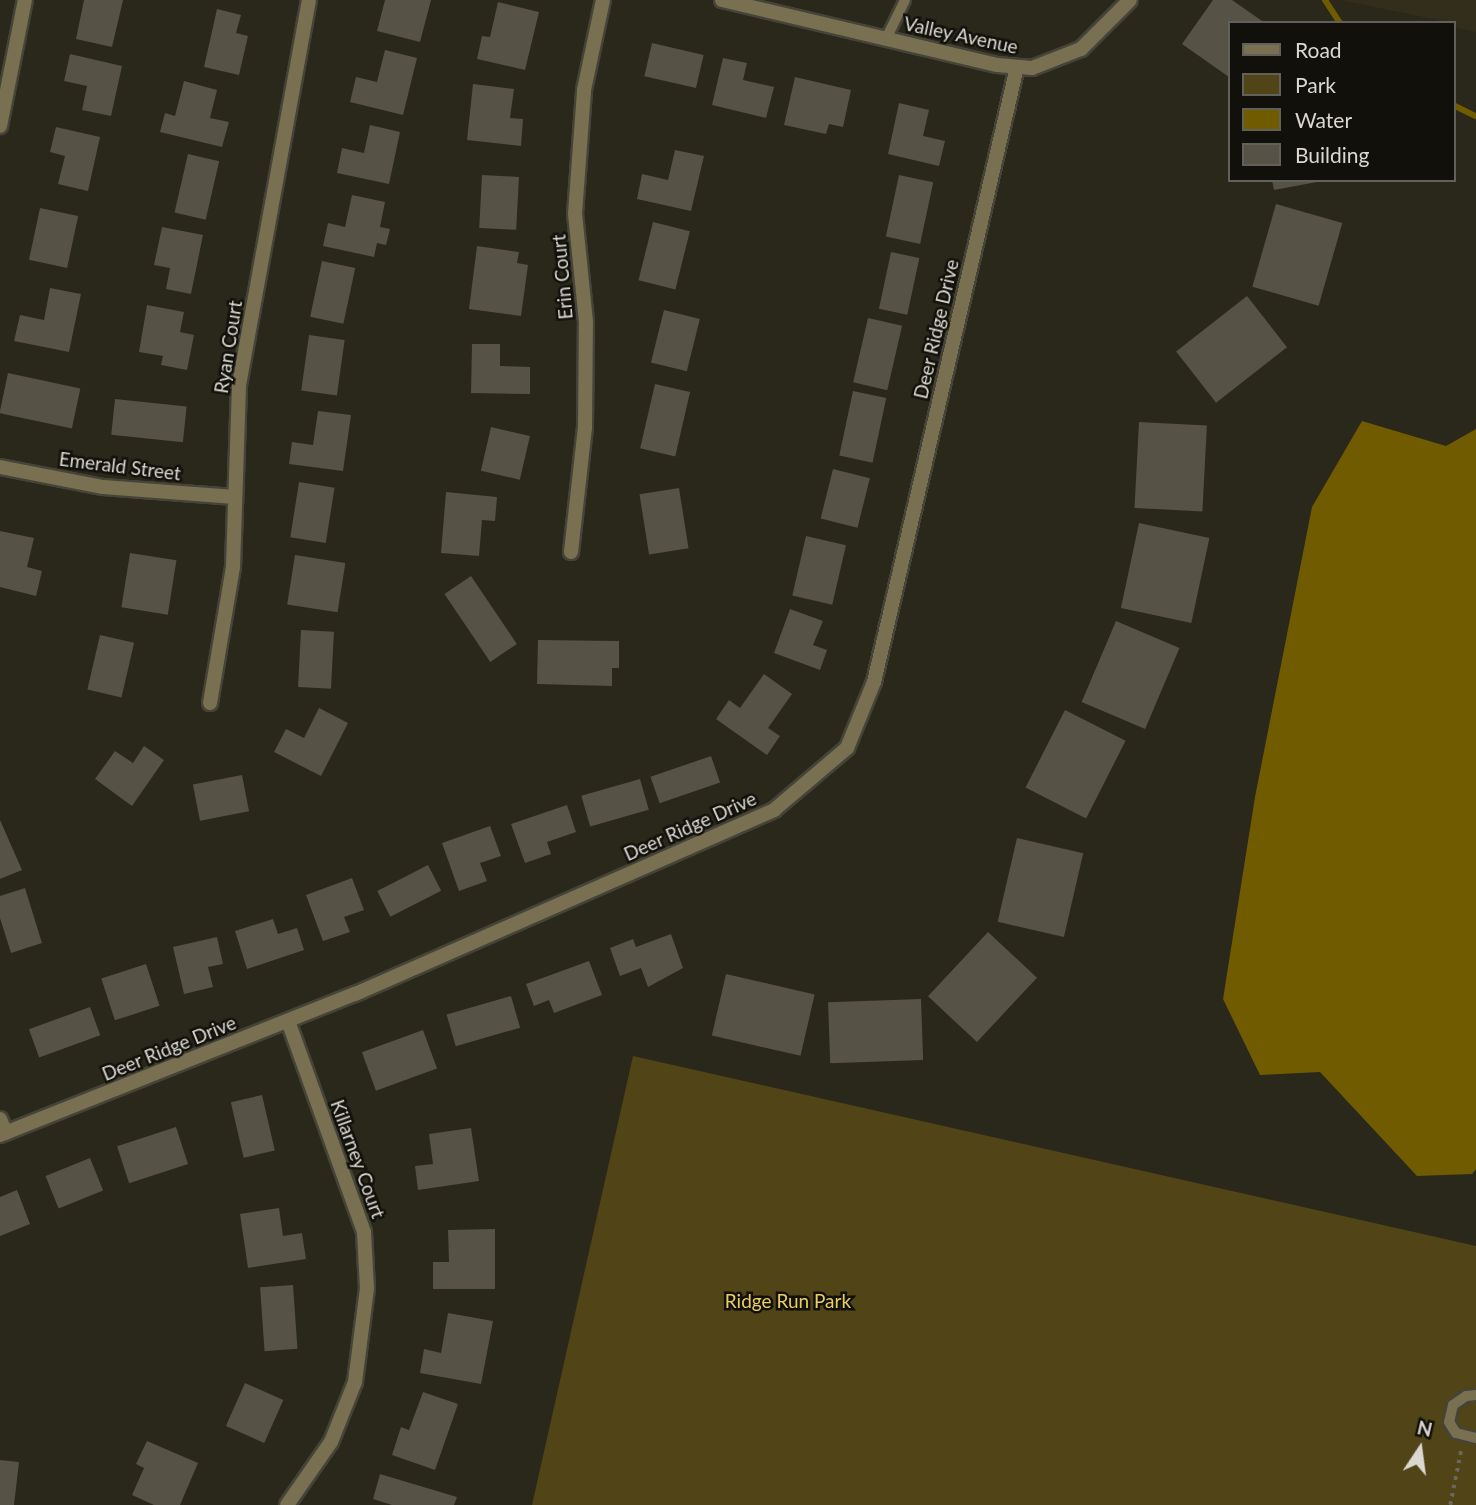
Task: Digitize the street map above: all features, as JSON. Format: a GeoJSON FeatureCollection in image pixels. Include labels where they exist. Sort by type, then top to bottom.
{"type":"FeatureCollection","features":[{"type":"Feature","properties":{"kind":"street"},"geometry":{"type":"LineString","coordinates":[[0,126],[6,61],[24,0]]}},
{"type":"Feature","properties":{"kind":"street","name":"Ryan Court"},"geometry":{"type":"LineString","coordinates":[[210,702],[233,567],[239,385],[309,0]]}},
{"type":"Feature","properties":{"kind":"street","name":"Erin Court"},"geometry":{"type":"LineString","coordinates":[[571,552],[585,415],[586,322],[575,214],[584,90],[603,0]]}},
{"type":"Feature","properties":{"kind":"street","name":"Valley Avenue"},"geometry":{"type":"LineString","coordinates":[[722,0],[886,39],[1032,68],[1081,49],[1130,0]]}},
{"type":"Feature","properties":{"kind":"street","name":"Deer Ridge Drive"},"geometry":{"type":"LineString","coordinates":[[2,1129],[288,1021],[774,810],[847,748],[874,682],[1017,67]]}},
{"type":"Feature","properties":{"kind":"street","name":"Emerald Street"},"geometry":{"type":"LineString","coordinates":[[0,467],[103,487],[235,498]]}},
{"type":"Feature","properties":{"kind":"street","name":"Killarney Court"},"geometry":{"type":"LineString","coordinates":[[287,1505],[331,1442],[355,1382],[367,1288],[364,1232],[288,1021]]}},
{"type":"Feature","properties":{"kind":"lane"},"geometry":{"type":"LineString","coordinates":[[886,39],[905,0]]}},
{"type":"Feature","properties":{"kind":"lane"},"geometry":{"type":"LineString","coordinates":[[1471,1438],[1449,1422],[1453,1405],[1466,1396],[1476,1395]]}},
{"type":"Feature","properties":{"kind":"path"},"geometry":{"type":"LineString","coordinates":[[1450,1505],[1471,1438]]}},
{"type":"Feature","properties":{"kind":"shaded area"},"geometry":{"type":"Polygon","coordinates":[[[1340,0],[1476,0],[1476,32],[1455,27],[1455,21],[1443,21],[1340,0]]]}},
{"type":"Feature","properties":{"kind":"green space","name":"Ridge Run Park"},"geometry":{"type":"Polygon","coordinates":[[[633,1056],[1476,1246],[1476,1505],[532,1505],[633,1056]]]}},
{"type":"Feature","properties":{"kind":"water"},"geometry":{"type":"Polygon","coordinates":[[[1362,421],[1446,446],[1476,429],[1476,1169],[1472,1174],[1417,1176],[1320,1072],[1260,1075],[1223,999],[1255,797],[1312,507],[1362,421]]]}},
{"type":"Feature","properties":{"kind":"building"},"geometry":{"type":"Polygon","coordinates":[[[84,0],[123,0],[112,47],[76,39],[84,0]]]}},
{"type":"Feature","properties":{"kind":"building"},"geometry":{"type":"Polygon","coordinates":[[[385,0],[431,0],[420,42],[377,31],[385,0]]]}},
{"type":"Feature","properties":{"kind":"building"},"geometry":{"type":"Polygon","coordinates":[[[1213,0],[1232,0],[1262,21],[1228,21],[1228,76],[1182,44],[1213,0]]]}},
{"type":"Feature","properties":{"kind":"building"},"geometry":{"type":"Polygon","coordinates":[[[498,2],[539,12],[525,70],[477,59],[482,36],[490,37],[498,2]]]}},
{"type":"Feature","properties":{"kind":"building"},"geometry":{"type":"Polygon","coordinates":[[[217,9],[241,15],[236,33],[248,36],[239,75],[204,67],[217,9]]]}},
{"type":"Feature","properties":{"kind":"building"},"geometry":{"type":"Polygon","coordinates":[[[652,43],[704,55],[696,88],[644,76],[652,43]]]}},
{"type":"Feature","properties":{"kind":"building"},"geometry":{"type":"Polygon","coordinates":[[[385,50],[417,58],[403,115],[350,102],[356,77],[377,82],[385,50]]]}},
{"type":"Feature","properties":{"kind":"building"},"geometry":{"type":"Polygon","coordinates":[[[70,54],[122,66],[111,116],[82,110],[87,86],[64,81],[70,54]]]}},
{"type":"Feature","properties":{"kind":"building"},"geometry":{"type":"Polygon","coordinates":[[[723,58],[747,63],[743,80],[774,87],[766,118],[712,105],[723,58]]]}},
{"type":"Feature","properties":{"kind":"building"},"geometry":{"type":"Polygon","coordinates":[[[795,77],[851,90],[843,127],[829,124],[826,134],[784,125],[795,77]]]}},
{"type":"Feature","properties":{"kind":"building"},"geometry":{"type":"Polygon","coordinates":[[[184,81],[217,90],[210,118],[229,122],[222,147],[160,132],[165,113],[175,116],[184,81]]]}},
{"type":"Feature","properties":{"kind":"building"},"geometry":{"type":"Polygon","coordinates":[[[473,84],[514,89],[510,118],[523,119],[521,146],[467,140],[473,84]]]}},
{"type":"Feature","properties":{"kind":"building"},"geometry":{"type":"Polygon","coordinates":[[[899,103],[929,110],[923,136],[945,141],[939,166],[888,154],[899,103]]]}},
{"type":"Feature","properties":{"kind":"building"},"geometry":{"type":"Polygon","coordinates":[[[370,125],[400,132],[389,184],[337,173],[342,148],[364,153],[370,125]]]}},
{"type":"Feature","properties":{"kind":"building"},"geometry":{"type":"Polygon","coordinates":[[[56,127],[100,137],[88,191],[58,184],[65,156],[50,152],[56,127]]]}},
{"type":"Feature","properties":{"kind":"building"},"geometry":{"type":"Polygon","coordinates":[[[675,150],[704,156],[691,211],[637,199],[642,174],[668,180],[675,150]]]}},
{"type":"Feature","properties":{"kind":"building"},"geometry":{"type":"Polygon","coordinates":[[[188,154],[219,161],[206,220],[175,212],[188,154]]]}},
{"type":"Feature","properties":{"kind":"building"},"geometry":{"type":"Polygon","coordinates":[[[482,175],[519,177],[516,230],[479,228],[482,175]]]}},
{"type":"Feature","properties":{"kind":"building"},"geometry":{"type":"Polygon","coordinates":[[[899,175],[933,182],[920,244],[886,237],[899,175]]]}},
{"type":"Feature","properties":{"kind":"building"},"geometry":{"type":"Polygon","coordinates":[[[1272,182],[1317,182],[1274,190],[1272,182]]]}},
{"type":"Feature","properties":{"kind":"building"},"geometry":{"type":"Polygon","coordinates":[[[352,195],[385,202],[380,227],[390,229],[386,245],[377,243],[374,257],[323,246],[328,223],[345,227],[352,195]]]}},
{"type":"Feature","properties":{"kind":"building"},"geometry":{"type":"Polygon","coordinates":[[[1276,204],[1342,223],[1319,306],[1252,287],[1276,204]]]}},
{"type":"Feature","properties":{"kind":"building"},"geometry":{"type":"Polygon","coordinates":[[[40,208],[78,216],[67,268],[29,260],[40,208]]]}},
{"type":"Feature","properties":{"kind":"building"},"geometry":{"type":"Polygon","coordinates":[[[653,222],[690,231],[675,289],[638,280],[653,222]]]}},
{"type":"Feature","properties":{"kind":"building"},"geometry":{"type":"Polygon","coordinates":[[[162,227],[203,235],[191,294],[166,289],[170,268],[154,265],[162,227]]]}},
{"type":"Feature","properties":{"kind":"building"},"geometry":{"type":"Polygon","coordinates":[[[477,246],[519,252],[517,263],[528,265],[521,316],[469,309],[477,246]]]}},
{"type":"Feature","properties":{"kind":"building"},"geometry":{"type":"Polygon","coordinates":[[[891,252],[919,258],[907,315],[879,309],[891,252]]]}},
{"type":"Feature","properties":{"kind":"building"},"geometry":{"type":"Polygon","coordinates":[[[322,261],[355,268],[343,324],[310,317],[322,261]]]}},
{"type":"Feature","properties":{"kind":"building"},"geometry":{"type":"Polygon","coordinates":[[[50,288],[81,294],[69,352],[14,341],[20,315],[44,320],[50,288]]]}},
{"type":"Feature","properties":{"kind":"building"},"geometry":{"type":"Polygon","coordinates":[[[1247,296],[1287,347],[1216,403],[1176,351],[1247,296]]]}},
{"type":"Feature","properties":{"kind":"building"},"geometry":{"type":"Polygon","coordinates":[[[147,305],[184,312],[180,332],[194,335],[187,370],[161,365],[163,356],[139,352],[147,305]]]}},
{"type":"Feature","properties":{"kind":"building"},"geometry":{"type":"Polygon","coordinates":[[[664,310],[700,319],[687,371],[651,362],[664,310]]]}},
{"type":"Feature","properties":{"kind":"building"},"geometry":{"type":"Polygon","coordinates":[[[868,318],[902,326],[887,390],[853,382],[868,318]]]}},
{"type":"Feature","properties":{"kind":"building"},"geometry":{"type":"Polygon","coordinates":[[[309,335],[345,340],[337,395],[301,390],[309,335]]]}},
{"type":"Feature","properties":{"kind":"building"},"geometry":{"type":"Polygon","coordinates":[[[472,344],[500,344],[500,366],[530,367],[530,394],[471,393],[472,344]]]}},
{"type":"Feature","properties":{"kind":"building"},"geometry":{"type":"Polygon","coordinates":[[[8,373],[80,388],[72,428],[0,413],[8,373]]]}},
{"type":"Feature","properties":{"kind":"building"},"geometry":{"type":"Polygon","coordinates":[[[655,384],[690,392],[675,456],[640,448],[655,384]]]}},
{"type":"Feature","properties":{"kind":"building"},"geometry":{"type":"Polygon","coordinates":[[[853,391],[886,398],[873,463],[839,456],[853,391]]]}},
{"type":"Feature","properties":{"kind":"building"},"geometry":{"type":"Polygon","coordinates":[[[115,399],[187,407],[183,442],[111,435],[115,399]]]}},
{"type":"Feature","properties":{"kind":"building"},"geometry":{"type":"Polygon","coordinates":[[[318,411],[351,415],[343,471],[289,464],[292,442],[313,445],[318,411]]]}},
{"type":"Feature","properties":{"kind":"building"},"geometry":{"type":"Polygon","coordinates":[[[1139,422],[1207,426],[1202,511],[1134,508],[1139,422]]]}},
{"type":"Feature","properties":{"kind":"building"},"geometry":{"type":"Polygon","coordinates":[[[491,427],[530,436],[520,480],[481,471],[491,427]]]}},
{"type":"Feature","properties":{"kind":"building"},"geometry":{"type":"Polygon","coordinates":[[[833,469],[870,478],[858,528],[821,518],[833,469]]]}},
{"type":"Feature","properties":{"kind":"building"},"geometry":{"type":"Polygon","coordinates":[[[299,482],[335,488],[326,543],[290,537],[299,482]]]}},
{"type":"Feature","properties":{"kind":"building"},"geometry":{"type":"Polygon","coordinates":[[[679,488],[689,548],[649,555],[639,494],[679,488]]]}},
{"type":"Feature","properties":{"kind":"building"},"geometry":{"type":"Polygon","coordinates":[[[446,492],[497,497],[495,521],[482,520],[479,556],[441,553],[446,492]]]}},
{"type":"Feature","properties":{"kind":"building"},"geometry":{"type":"Polygon","coordinates":[[[1139,523],[1209,538],[1191,623],[1121,608],[1139,523]]]}},
{"type":"Feature","properties":{"kind":"building"},"geometry":{"type":"Polygon","coordinates":[[[0,531],[34,538],[27,567],[42,571],[36,596],[0,587],[0,531]]]}},
{"type":"Feature","properties":{"kind":"building"},"geometry":{"type":"Polygon","coordinates":[[[806,536],[846,545],[832,605],[792,595],[806,536]]]}},
{"type":"Feature","properties":{"kind":"building"},"geometry":{"type":"Polygon","coordinates":[[[130,553],[176,560],[168,615],[121,607],[130,553]]]}},
{"type":"Feature","properties":{"kind":"building"},"geometry":{"type":"Polygon","coordinates":[[[295,555],[345,563],[338,612],[287,604],[295,555]]]}},
{"type":"Feature","properties":{"kind":"building"},"geometry":{"type":"Polygon","coordinates":[[[471,576],[517,644],[490,662],[444,594],[471,576]]]}},
{"type":"Feature","properties":{"kind":"building"},"geometry":{"type":"Polygon","coordinates":[[[790,609],[823,621],[813,645],[827,650],[820,670],[774,653],[790,609]]]}},
{"type":"Feature","properties":{"kind":"building"},"geometry":{"type":"Polygon","coordinates":[[[1116,621],[1180,648],[1145,729],[1082,702],[1116,621]]]}},
{"type":"Feature","properties":{"kind":"building"},"geometry":{"type":"Polygon","coordinates":[[[301,630],[334,632],[331,689],[298,687],[301,630]]]}},
{"type":"Feature","properties":{"kind":"building"},"geometry":{"type":"Polygon","coordinates":[[[100,635],[134,643],[122,697],[87,690],[100,635]]]}},
{"type":"Feature","properties":{"kind":"building"},"geometry":{"type":"Polygon","coordinates":[[[538,640],[619,641],[619,668],[612,668],[612,686],[537,684],[538,640]]]}},
{"type":"Feature","properties":{"kind":"building"},"geometry":{"type":"Polygon","coordinates":[[[764,674],[792,694],[768,728],[780,736],[767,755],[716,719],[729,700],[740,708],[764,674]]]}},
{"type":"Feature","properties":{"kind":"building"},"geometry":{"type":"Polygon","coordinates":[[[319,708],[348,723],[321,776],[274,752],[286,729],[304,738],[319,708]]]}},
{"type":"Feature","properties":{"kind":"building"},"geometry":{"type":"Polygon","coordinates":[[[1065,710],[1126,741],[1086,818],[1026,788],[1065,710]]]}},
{"type":"Feature","properties":{"kind":"building"},"geometry":{"type":"Polygon","coordinates":[[[144,746],[164,760],[132,806],[95,779],[115,751],[133,763],[144,746]]]}},
{"type":"Feature","properties":{"kind":"building"},"geometry":{"type":"Polygon","coordinates":[[[711,756],[720,782],[660,803],[650,777],[711,756]]]}},
{"type":"Feature","properties":{"kind":"building"},"geometry":{"type":"Polygon","coordinates":[[[242,775],[249,811],[200,821],[193,785],[242,775]]]}},
{"type":"Feature","properties":{"kind":"building"},"geometry":{"type":"Polygon","coordinates":[[[640,779],[649,810],[590,827],[581,796],[640,779]]]}},
{"type":"Feature","properties":{"kind":"building"},"geometry":{"type":"Polygon","coordinates":[[[567,805],[576,832],[547,842],[551,854],[525,863],[511,824],[567,805]]]}},
{"type":"Feature","properties":{"kind":"building"},"geometry":{"type":"Polygon","coordinates":[[[0,820],[22,870],[0,879],[0,820]]]}},
{"type":"Feature","properties":{"kind":"building"},"geometry":{"type":"Polygon","coordinates":[[[490,826],[501,856],[480,863],[487,881],[459,891],[442,843],[490,826]]]}},
{"type":"Feature","properties":{"kind":"building"},"geometry":{"type":"Polygon","coordinates":[[[1017,838],[1083,853],[1064,937],[998,922],[1017,838]]]}},
{"type":"Feature","properties":{"kind":"building"},"geometry":{"type":"Polygon","coordinates":[[[428,865],[441,891],[390,917],[377,891],[428,865]]]}},
{"type":"Feature","properties":{"kind":"building"},"geometry":{"type":"Polygon","coordinates":[[[352,878],[364,910],[344,917],[350,932],[323,941],[306,895],[352,878]]]}},
{"type":"Feature","properties":{"kind":"building"},"geometry":{"type":"Polygon","coordinates":[[[25,888],[42,943],[11,953],[0,918],[0,896],[25,888]]]}},
{"type":"Feature","properties":{"kind":"building"},"geometry":{"type":"Polygon","coordinates":[[[273,919],[278,934],[297,928],[304,950],[247,969],[235,931],[273,919]]]}},
{"type":"Feature","properties":{"kind":"building"},"geometry":{"type":"Polygon","coordinates":[[[988,932],[1037,978],[977,1042],[928,996],[988,932]]]}},
{"type":"Feature","properties":{"kind":"building"},"geometry":{"type":"Polygon","coordinates":[[[671,934],[683,968],[648,987],[641,968],[620,976],[610,948],[633,939],[636,947],[671,934]]]}},
{"type":"Feature","properties":{"kind":"building"},"geometry":{"type":"Polygon","coordinates":[[[217,937],[223,964],[208,967],[213,987],[184,994],[173,947],[217,937]]]}},
{"type":"Feature","properties":{"kind":"building"},"geometry":{"type":"Polygon","coordinates":[[[589,961],[602,995],[554,1013],[549,1000],[534,1006],[526,984],[589,961]]]}},
{"type":"Feature","properties":{"kind":"building"},"geometry":{"type":"Polygon","coordinates":[[[146,964],[160,1006],[115,1020],[101,979],[146,964]]]}},
{"type":"Feature","properties":{"kind":"building"},"geometry":{"type":"Polygon","coordinates":[[[726,974],[815,994],[800,1056],[712,1035],[726,974]]]}},
{"type":"Feature","properties":{"kind":"building"},"geometry":{"type":"Polygon","coordinates":[[[511,996],[520,1028],[456,1046],[447,1014],[511,996]]]}},
{"type":"Feature","properties":{"kind":"building"},"geometry":{"type":"Polygon","coordinates":[[[921,999],[923,1060],[830,1063],[828,1002],[921,999]]]}},
{"type":"Feature","properties":{"kind":"building"},"geometry":{"type":"Polygon","coordinates":[[[90,1007],[100,1035],[39,1057],[29,1029],[90,1007]]]}},
{"type":"Feature","properties":{"kind":"building"},"geometry":{"type":"Polygon","coordinates":[[[423,1030],[437,1069],[376,1091],[362,1052],[423,1030]]]}},
{"type":"Feature","properties":{"kind":"building"},"geometry":{"type":"Polygon","coordinates":[[[262,1095],[275,1151],[244,1158],[231,1102],[262,1095]]]}},
{"type":"Feature","properties":{"kind":"building"},"geometry":{"type":"Polygon","coordinates":[[[176,1127],[188,1164],[129,1183],[117,1146],[176,1127]]]}},
{"type":"Feature","properties":{"kind":"building"},"geometry":{"type":"Polygon","coordinates":[[[471,1128],[479,1181],[418,1190],[415,1166],[433,1164],[429,1134],[471,1128]]]}},
{"type":"Feature","properties":{"kind":"building"},"geometry":{"type":"Polygon","coordinates":[[[90,1158],[103,1190],[59,1208],[45,1176],[90,1158]]]}},
{"type":"Feature","properties":{"kind":"building"},"geometry":{"type":"Polygon","coordinates":[[[17,1190],[30,1224],[0,1236],[0,1197],[17,1190]]]}},
{"type":"Feature","properties":{"kind":"building"},"geometry":{"type":"Polygon","coordinates":[[[279,1208],[283,1236],[302,1233],[306,1259],[248,1268],[240,1214],[279,1208]]]}},
{"type":"Feature","properties":{"kind":"building"},"geometry":{"type":"Polygon","coordinates":[[[495,1229],[495,1289],[433,1289],[433,1262],[449,1262],[448,1230],[495,1229]]]}},
{"type":"Feature","properties":{"kind":"building"},"geometry":{"type":"Polygon","coordinates":[[[293,1285],[297,1349],[265,1351],[260,1287],[293,1285]]]}},
{"type":"Feature","properties":{"kind":"building"},"geometry":{"type":"Polygon","coordinates":[[[448,1313],[493,1321],[481,1384],[420,1373],[424,1349],[441,1353],[448,1313]]]}},
{"type":"Feature","properties":{"kind":"building"},"geometry":{"type":"Polygon","coordinates":[[[245,1383],[283,1400],[264,1443],[226,1426],[245,1383]]]}},
{"type":"Feature","properties":{"kind":"building"},"geometry":{"type":"Polygon","coordinates":[[[423,1392],[458,1404],[435,1470],[392,1455],[401,1427],[409,1430],[423,1392]]]}},
{"type":"Feature","properties":{"kind":"building"},"geometry":{"type":"Polygon","coordinates":[[[147,1441],[198,1463],[180,1505],[154,1505],[132,1495],[144,1468],[136,1464],[147,1441]]]}},
{"type":"Feature","properties":{"kind":"building"},"geometry":{"type":"Polygon","coordinates":[[[0,1460],[19,1462],[14,1505],[0,1505],[0,1460]]]}},
{"type":"Feature","properties":{"kind":"building"},"geometry":{"type":"Polygon","coordinates":[[[380,1474],[457,1497],[454,1505],[392,1505],[373,1499],[380,1474]]]}},
{"type":"Feature","properties":{"kind":"waterway"},"geometry":{"type":"LineString","coordinates":[[1325,0],[1339,21]]}},
{"type":"Feature","properties":{"kind":"waterway"},"geometry":{"type":"LineString","coordinates":[[1455,106],[1476,116]]}}]}
